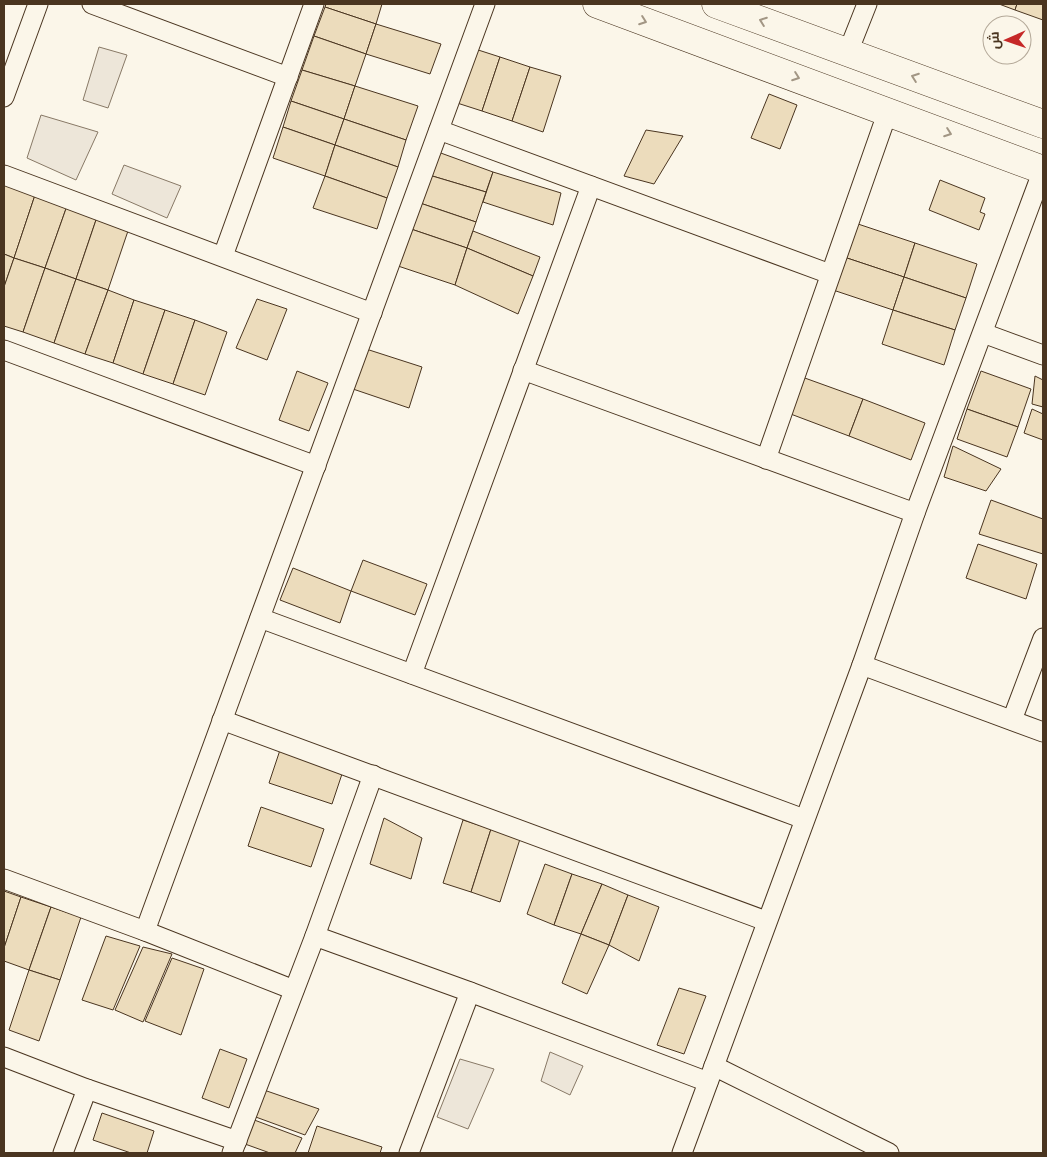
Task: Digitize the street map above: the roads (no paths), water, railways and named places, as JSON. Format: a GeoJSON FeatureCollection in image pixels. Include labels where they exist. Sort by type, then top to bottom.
{"type":"FeatureCollection","features":[{"type":"Feature","properties":{"kind":"street"},"geometry":{"type":"LineString","coordinates":[[4,97],[38,4]]}},
{"type":"Feature","properties":{"kind":"street"},"geometry":{"type":"LineString","coordinates":[[92,4],[288,77]]}},
{"type":"Feature","properties":{"kind":"street"},"geometry":{"type":"LineString","coordinates":[[223,256],[314,4]]}},
{"type":"Feature","properties":{"kind":"street"},"geometry":{"type":"LineString","coordinates":[[145,931],[485,4]]}},
{"type":"Feature","properties":{"kind":"street"},"geometry":{"type":"LineString","coordinates":[[597,4],[978,144],[1043,170],[915,513],[862,665],[766,920],[682,1153]]}},
{"type":"Feature","properties":{"kind":"street"},"geometry":{"type":"LineString","coordinates":[[716,4],[1043,124]]}},
{"type":"Feature","properties":{"kind":"street"},"geometry":{"type":"LineString","coordinates":[[848,52],[867,4]]}},
{"type":"Feature","properties":{"kind":"street"},"geometry":{"type":"LineString","coordinates":[[978,144],[995,106]]}},
{"type":"Feature","properties":{"kind":"street"},"geometry":{"type":"LineString","coordinates":[[766,459],[888,111]]}},
{"type":"Feature","properties":{"kind":"street"},"geometry":{"type":"LineString","coordinates":[[439,130],[830,274]]}},
{"type":"Feature","properties":{"kind":"street"},"geometry":{"type":"LineString","coordinates":[[4,175],[372,312]]}},
{"type":"Feature","properties":{"kind":"street"},"geometry":{"type":"LineString","coordinates":[[412,674],[591,186]]}},
{"type":"Feature","properties":{"kind":"street"},"geometry":{"type":"LineString","coordinates":[[983,333],[1043,355]]}},
{"type":"Feature","properties":{"kind":"street"},"geometry":{"type":"LineString","coordinates":[[4,350],[316,466]]}},
{"type":"Feature","properties":{"kind":"street"},"geometry":{"type":"LineString","coordinates":[[523,370],[915,513]]}},
{"type":"Feature","properties":{"kind":"street"},"geometry":{"type":"LineString","coordinates":[[260,618],[804,819]]}},
{"type":"Feature","properties":{"kind":"street"},"geometry":{"type":"LineString","coordinates":[[1012,720],[1043,638]]}},
{"type":"Feature","properties":{"kind":"street"},"geometry":{"type":"LineString","coordinates":[[862,665],[1043,732]]}},
{"type":"Feature","properties":{"kind":"street"},"geometry":{"type":"LineString","coordinates":[[222,720],[766,920]]}},
{"type":"Feature","properties":{"kind":"street"},"geometry":{"type":"LineString","coordinates":[[4,1057],[234,1147],[315,936],[372,775]]}},
{"type":"Feature","properties":{"kind":"street"},"geometry":{"type":"LineString","coordinates":[[4,879],[145,931],[294,990]]}},
{"type":"Feature","properties":{"kind":"street"},"geometry":{"type":"LineString","coordinates":[[315,936],[470,992],[711,1074],[888,1153]]}},
{"type":"Feature","properties":{"kind":"street"},"geometry":{"type":"LineString","coordinates":[[409,1153],[470,992]]}},
{"type":"Feature","properties":{"kind":"street"},"geometry":{"type":"LineString","coordinates":[[63,1153],[87,1089]]}}]}
